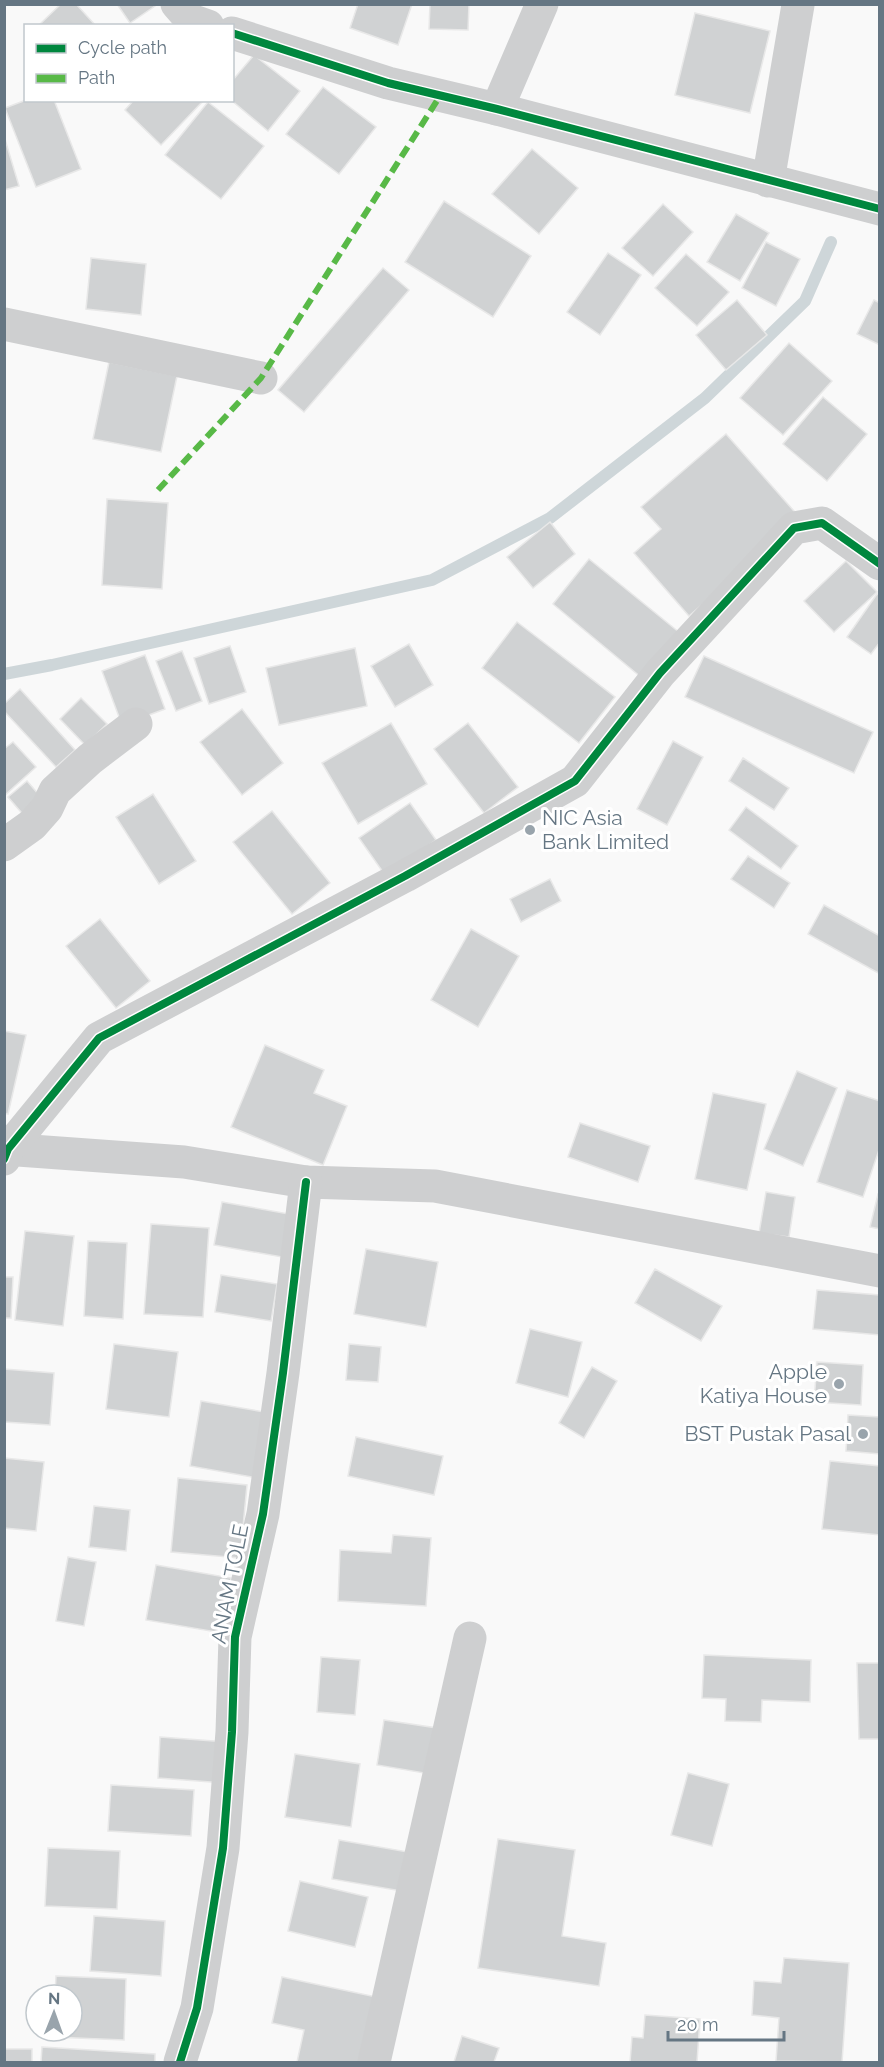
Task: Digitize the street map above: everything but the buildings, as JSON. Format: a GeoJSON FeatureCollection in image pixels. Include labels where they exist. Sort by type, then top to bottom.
{"type":"FeatureCollection","features":[{"type":"Feature","properties":{"kind":"street"},"geometry":{"type":"LineString","coordinates":[[177,4],[191,20],[202,24]]}},
{"type":"Feature","properties":{"kind":"street"},"geometry":{"type":"LineString","coordinates":[[497,109],[542,4]]}},
{"type":"Feature","properties":{"kind":"street"},"geometry":{"type":"LineString","coordinates":[[768,181],[796,5]]}},
{"type":"Feature","properties":{"kind":"street"},"geometry":{"type":"LineString","coordinates":[[234,34],[388,83],[497,109],[879,209]]}},
{"type":"Feature","properties":{"kind":"street"},"geometry":{"type":"LineString","coordinates":[[4,324],[261,378]]}},
{"type":"Feature","properties":{"kind":"street"},"geometry":{"type":"LineString","coordinates":[[6,1152],[99,1038],[395,881],[575,781],[660,673],[794,528],[822,523],[879,564]]}},
{"type":"Feature","properties":{"kind":"street"},"geometry":{"type":"LineString","coordinates":[[4,845],[32,825],[47,808],[55,791],[90,759],[136,724]]}},
{"type":"Feature","properties":{"kind":"street"},"geometry":{"type":"LineString","coordinates":[[6,1152],[184,1162],[306,1182],[435,1186],[879,1271]]}},
{"type":"Feature","properties":{"kind":"street","name":"ANAM TOLE"},"geometry":{"type":"LineString","coordinates":[[180,2062],[197,2008],[223,1848],[232,1732],[235,1637],[263,1514],[306,1182]]}},
{"type":"Feature","properties":{"kind":"street"},"geometry":{"type":"LineString","coordinates":[[374,2062],[470,1638]]}},
{"type":"Feature","properties":{"kind":"waterway"},"geometry":{"type":"LineString","coordinates":[[4,674],[432,580],[550,518],[705,398],[805,301],[831,242]]}},
{"type":"Feature","properties":{"kind":"marked path"},"geometry":{"type":"LineString","coordinates":[[158,490],[261,378],[440,96]]}},
{"type":"Feature","properties":{"kind":"cycle path"},"geometry":{"type":"LineString","coordinates":[[234,34],[388,83],[497,109],[880,209]]}},
{"type":"Feature","properties":{"kind":"cycle path"},"geometry":{"type":"LineString","coordinates":[[4,1159],[8,1149],[99,1038],[405,876],[575,781],[660,673],[794,528],[822,523],[880,564]]}},
{"type":"Feature","properties":{"kind":"cycle path"},"geometry":{"type":"LineString","coordinates":[[180,2062],[197,2008],[223,1848],[232,1732],[235,1637],[263,1514],[306,1182]]}},
{"type":"Feature","properties":{"kind":"place","name":"NIC Asia Bank Limited"},"geometry":{"type":"Point","coordinates":[530,830]}},
{"type":"Feature","properties":{"kind":"place","name":"Apple Katiya House"},"geometry":{"type":"Point","coordinates":[839,1384]}},
{"type":"Feature","properties":{"kind":"place","name":"BST Pustak Pasal"},"geometry":{"type":"Point","coordinates":[863,1434]}}]}
